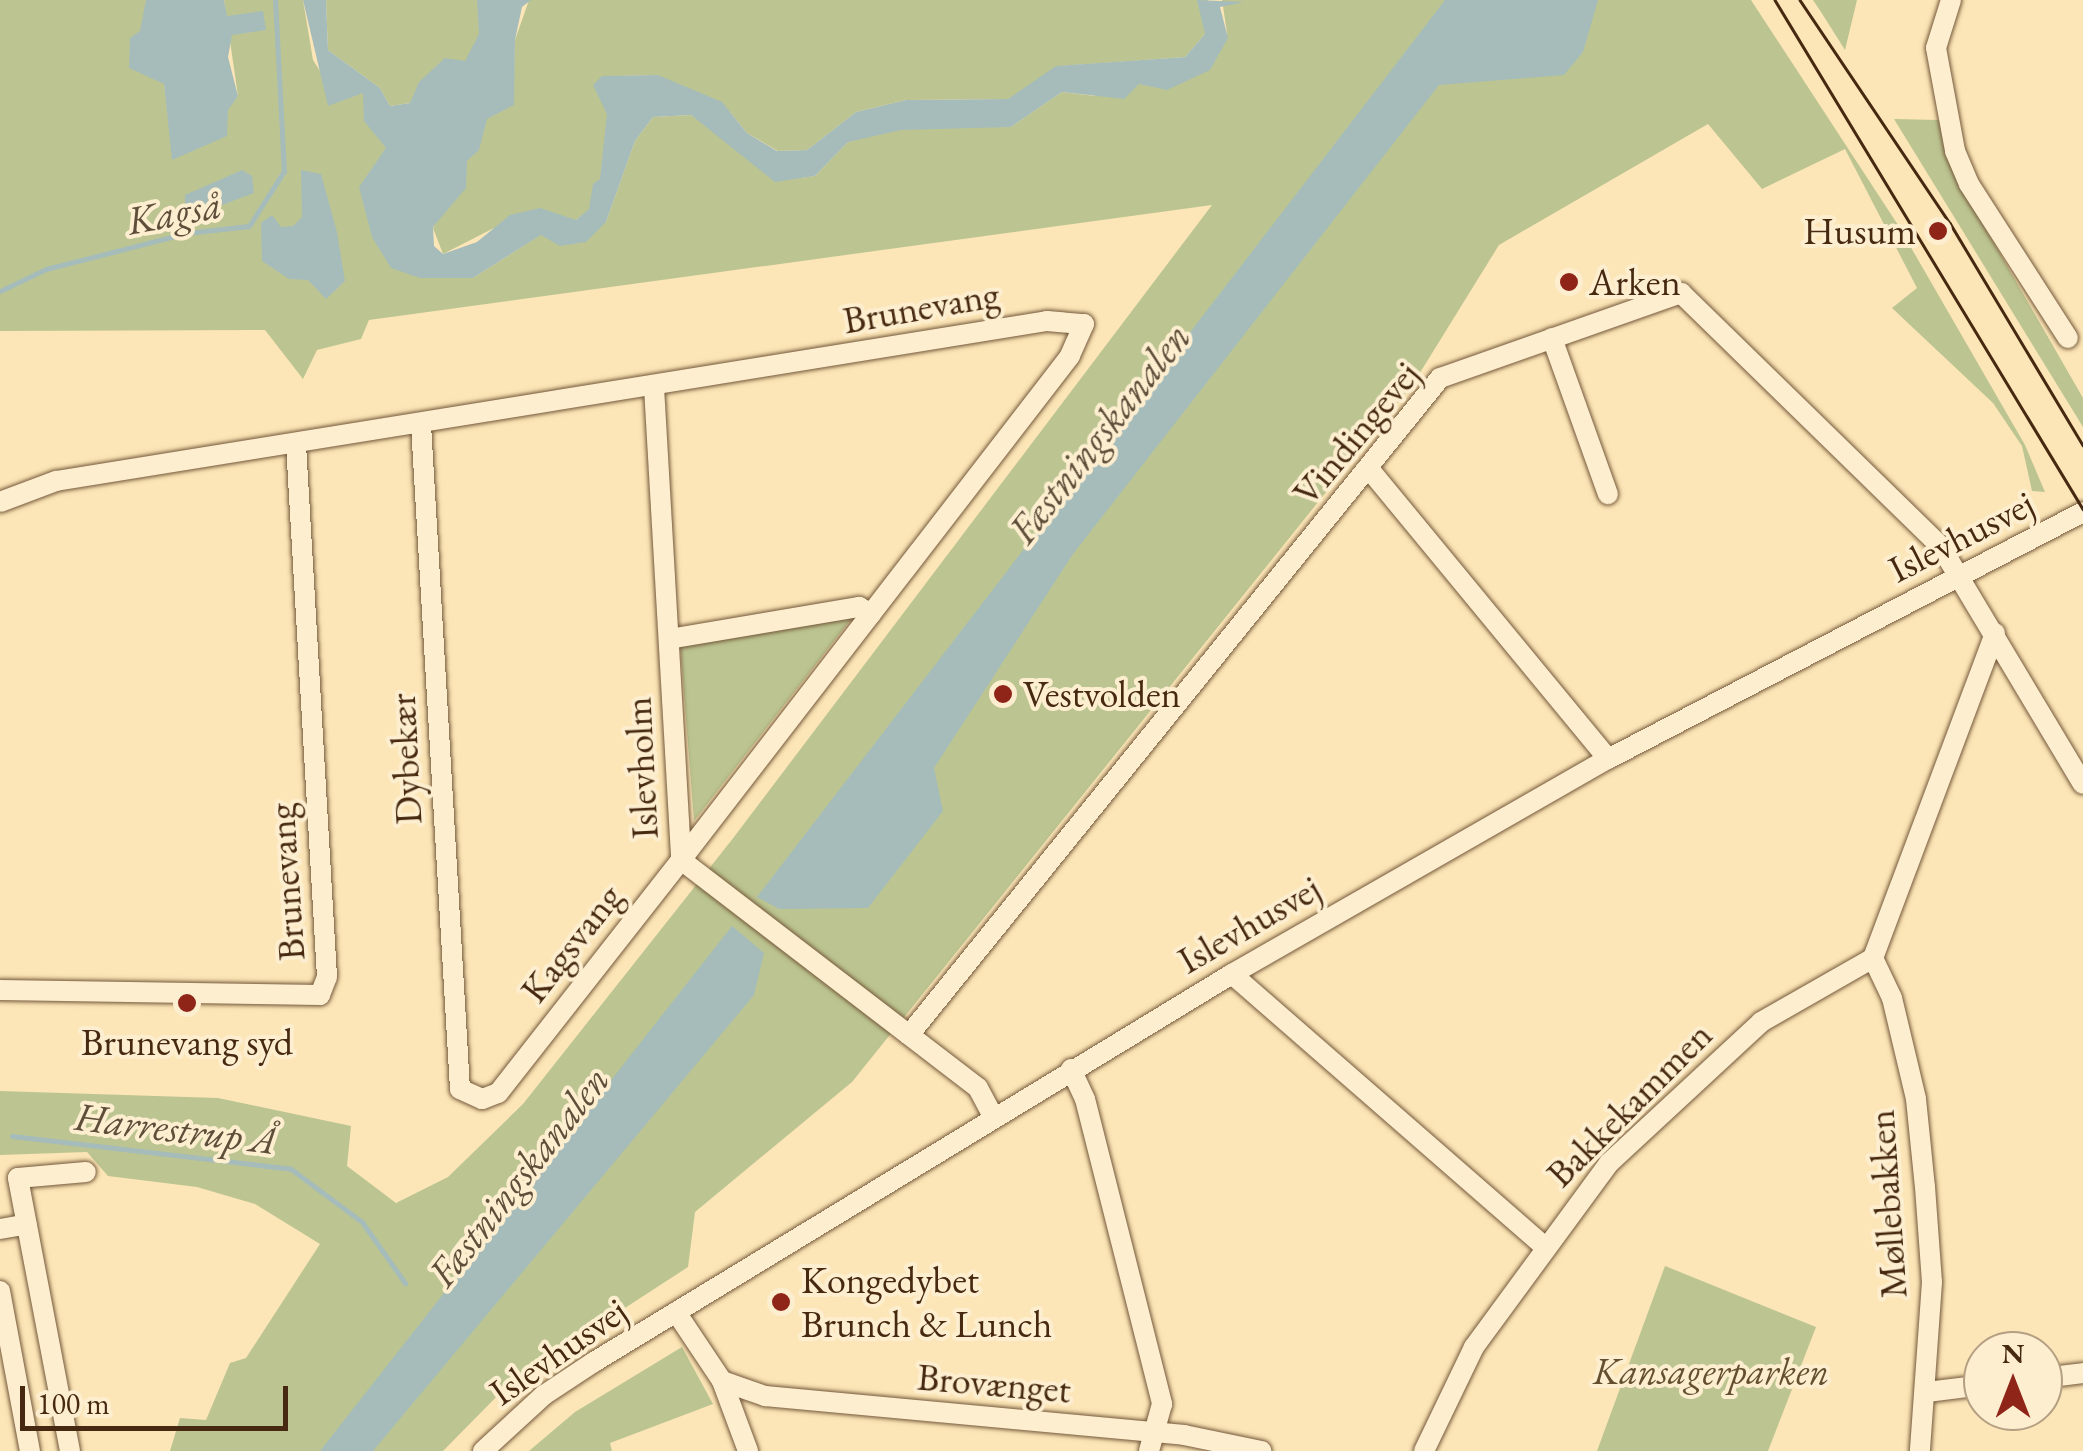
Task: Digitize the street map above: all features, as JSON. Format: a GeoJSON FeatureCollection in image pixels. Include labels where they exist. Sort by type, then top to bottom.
{"type":"FeatureCollection","features":[{"type":"Feature","properties":{"kind":"street"},"geometry":{"type":"LineString","coordinates":[[1951,0],[1936,48],[1955,151],[1969,184],[2068,338]]}},
{"type":"Feature","properties":{"kind":"street","name":"Vindingevej"},"geometry":{"type":"LineString","coordinates":[[909,1035],[1370,470],[1440,378],[1681,293],[1941,548],[1957,578]]}},
{"type":"Feature","properties":{"kind":"street","name":"Brunevang"},"geometry":{"type":"LineString","coordinates":[[0,502],[56,482],[1047,321],[1084,324]]}},
{"type":"Feature","properties":{"kind":"street","name":"Kagsvang"},"geometry":{"type":"LineString","coordinates":[[460,1089],[482,1099],[498,1092],[1070,356],[1084,324]]}},
{"type":"Feature","properties":{"kind":"street"},"geometry":{"type":"LineString","coordinates":[[1552,338],[1608,494]]}},
{"type":"Feature","properties":{"kind":"street","name":"Islevholm"},"geometry":{"type":"LineString","coordinates":[[654,387],[681,860],[978,1088],[993,1116]]}},
{"type":"Feature","properties":{"kind":"street","name":"Dybekær"},"geometry":{"type":"LineString","coordinates":[[420,424],[460,1089]]}},
{"type":"Feature","properties":{"kind":"street","name":"Brunevang"},"geometry":{"type":"LineString","coordinates":[[0,990],[320,996],[327,977],[296,444]]}},
{"type":"Feature","properties":{"kind":"street"},"geometry":{"type":"LineString","coordinates":[[1370,470],[1608,760]]}},
{"type":"Feature","properties":{"kind":"street","name":"Islevhusvej"},"geometry":{"type":"LineString","coordinates":[[483,1451],[544,1395],[1071,1068],[1608,760],[2083,512]]}},
{"type":"Feature","properties":{"kind":"street"},"geometry":{"type":"LineString","coordinates":[[1957,578],[1995,633],[2083,784]]}},
{"type":"Feature","properties":{"kind":"street"},"geometry":{"type":"LineString","coordinates":[[669,639],[859,608],[871,614]]}},
{"type":"Feature","properties":{"kind":"street"},"geometry":{"type":"LineString","coordinates":[[1874,958],[1995,633]]}},
{"type":"Feature","properties":{"kind":"street","name":"Bakkekammen"},"geometry":{"type":"LineString","coordinates":[[1424,1451],[1474,1347],[1543,1246],[1609,1163],[1760,1022],[1874,958]]}},
{"type":"Feature","properties":{"kind":"street","name":"Møllebakken"},"geometry":{"type":"LineString","coordinates":[[1874,958],[1892,998],[1916,1099],[1932,1282],[1920,1451]]}},
{"type":"Feature","properties":{"kind":"street"},"geometry":{"type":"LineString","coordinates":[[1232,974],[1543,1246]]}},
{"type":"Feature","properties":{"kind":"street"},"geometry":{"type":"LineString","coordinates":[[1071,1068],[1085,1099],[1162,1404],[1153,1442]]}},
{"type":"Feature","properties":{"kind":"street"},"geometry":{"type":"LineString","coordinates":[[70,1451],[18,1178],[86,1172]]}},
{"type":"Feature","properties":{"kind":"street"},"geometry":{"type":"LineString","coordinates":[[0,1229],[27,1224]]}},
{"type":"Feature","properties":{"kind":"street"},"geometry":{"type":"LineString","coordinates":[[0,1291],[30,1451]]}},
{"type":"Feature","properties":{"kind":"street"},"geometry":{"type":"LineString","coordinates":[[676,1312],[722,1381],[748,1451]]}},
{"type":"Feature","properties":{"kind":"street","name":"Brovænget"},"geometry":{"type":"LineString","coordinates":[[722,1381],[766,1396],[1261,1451]]}},
{"type":"Feature","properties":{"kind":"street"},"geometry":{"type":"LineString","coordinates":[[1927,1392],[1963,1388]]}},
{"type":"Feature","properties":{"kind":"green space","name":"Vestvolden"},"geometry":{"type":"Polygon","coordinates":[[[0,0],[146,0],[141,73],[164,83],[173,159],[238,96],[224,0],[303,0],[313,60],[339,101],[363,92],[390,124],[372,237],[473,278],[542,234],[606,222],[635,141],[653,117],[691,115],[784,180],[815,176],[848,142],[894,114],[1011,127],[1062,92],[1095,96],[1140,67],[1163,84],[1227,33],[1222,0],[1751,0],[1898,225],[2025,445],[2045,492],[2032,491],[2022,446],[1993,403],[1892,308],[1917,288],[1845,149],[1762,189],[1708,124],[1499,245],[1413,384],[852,1082],[695,1212],[688,1267],[511,1382],[443,1451],[170,1451],[180,1418],[206,1420],[230,1363],[246,1358],[320,1244],[255,1204],[197,1187],[108,1176],[87,1152],[0,1155],[0,1091],[218,1098],[351,1126],[347,1166],[396,1203],[448,1177],[523,1104],[734,837],[1212,205],[369,320],[361,339],[317,350],[303,379],[265,330],[0,331],[0,0]],[[241,171],[185,196],[185,218],[239,198],[241,171]]]}},
{"type":"Feature","properties":{"kind":"green space"},"geometry":{"type":"Polygon","coordinates":[[[326,0],[488,0],[478,55],[410,103],[390,106],[380,88],[328,50],[326,0]]]}},
{"type":"Feature","properties":{"kind":"green space"},"geometry":{"type":"Polygon","coordinates":[[[529,0],[1208,0],[1205,34],[1185,57],[1061,66],[1009,99],[906,100],[856,112],[807,150],[778,151],[747,133],[730,112],[658,75],[618,76],[611,152],[590,209],[576,220],[494,228],[443,254],[433,228],[491,105],[513,104],[515,40],[529,0]]]}},
{"type":"Feature","properties":{"kind":"green space"},"geometry":{"type":"Polygon","coordinates":[[[1813,0],[1857,0],[1845,50],[1821,12],[1813,0]]]}},
{"type":"Feature","properties":{"kind":"green space"},"geometry":{"type":"Polygon","coordinates":[[[1894,119],[1939,120],[1960,184],[2083,398],[2083,427],[1894,119]]]}},
{"type":"Feature","properties":{"kind":"green space"},"geometry":{"type":"Polygon","coordinates":[[[855,614],[694,821],[680,642],[855,614]]]}},
{"type":"Feature","properties":{"kind":"green space","name":"Kansagerparken"},"geometry":{"type":"Polygon","coordinates":[[[1665,1266],[1816,1327],[1768,1451],[1597,1451],[1665,1266]]]}},
{"type":"Feature","properties":{"kind":"green space"},"geometry":{"type":"Polygon","coordinates":[[[682,1347],[713,1404],[610,1443],[612,1451],[529,1451],[575,1412],[682,1347]]]}},
{"type":"Feature","properties":{"kind":"water"},"geometry":{"type":"Polygon","coordinates":[[[146,0],[224,0],[227,16],[263,11],[266,30],[232,35],[228,57],[238,96],[228,110],[227,136],[172,160],[164,84],[129,68],[130,38],[140,31],[146,0]]]}},
{"type":"Feature","properties":{"kind":"water"},"geometry":{"type":"Polygon","coordinates":[[[303,0],[326,0],[328,50],[380,88],[390,106],[410,103],[419,82],[445,58],[465,61],[479,34],[477,0],[531,0],[522,7],[515,40],[514,105],[487,119],[479,150],[467,161],[466,188],[433,227],[434,246],[443,254],[477,242],[510,215],[540,208],[576,220],[589,209],[593,184],[600,179],[607,114],[593,85],[602,76],[658,75],[722,102],[747,133],[777,151],[807,150],[856,112],[906,100],[1008,99],[1056,66],[1185,57],[1205,34],[1197,0],[1244,2],[1220,7],[1228,38],[1210,70],[1167,90],[1139,84],[1124,99],[1062,92],[1011,127],[901,130],[848,142],[815,176],[775,182],[691,115],[653,117],[635,141],[606,222],[586,242],[560,246],[541,235],[473,278],[420,278],[391,268],[372,237],[359,187],[386,148],[364,121],[363,93],[328,106],[303,0]]]}},
{"type":"Feature","properties":{"kind":"water"},"geometry":{"type":"Polygon","coordinates":[[[1445,0],[1598,0],[1583,52],[1564,75],[1439,85],[1073,554],[934,768],[943,811],[868,908],[779,909],[757,897],[1445,0]]]}},
{"type":"Feature","properties":{"kind":"water"},"geometry":{"type":"Polygon","coordinates":[[[242,170],[252,176],[254,193],[185,219],[185,195],[242,170]]]}},
{"type":"Feature","properties":{"kind":"water"},"geometry":{"type":"Polygon","coordinates":[[[301,170],[321,174],[337,232],[345,281],[326,299],[308,280],[289,279],[262,261],[261,223],[272,215],[281,227],[293,226],[302,217],[301,170]]]}},
{"type":"Feature","properties":{"kind":"water"},"geometry":{"type":"Polygon","coordinates":[[[732,926],[764,953],[754,995],[373,1451],[320,1451],[732,926]]]}},
{"type":"Feature","properties":{"kind":"waterway","name":"Kagså"},"geometry":{"type":"LineString","coordinates":[[0,291],[46,269],[187,233],[249,226],[284,171],[275,0]]}},
{"type":"Feature","properties":{"kind":"waterway","name":"Harrestrup Å"},"geometry":{"type":"LineString","coordinates":[[12,1136],[291,1169],[362,1222],[405,1283]]}},
{"type":"Feature","properties":{"kind":"tram line"},"geometry":{"type":"LineString","coordinates":[[1775,0],[2083,509]]}},
{"type":"Feature","properties":{"kind":"tram line"},"geometry":{"type":"LineString","coordinates":[[1800,0],[1950,223],[2083,445]]}},
{"type":"Feature","properties":{"kind":"place","name":"Husum"},"geometry":{"type":"Point","coordinates":[1938,231]}},
{"type":"Feature","properties":{"kind":"place","name":"Arken"},"geometry":{"type":"Point","coordinates":[1569,282]}},
{"type":"Feature","properties":{"kind":"place","name":"Vestvolden"},"geometry":{"type":"Point","coordinates":[1003,694]}},
{"type":"Feature","properties":{"kind":"place","name":"Brunevang syd"},"geometry":{"type":"Point","coordinates":[187,1003]}},
{"type":"Feature","properties":{"kind":"place","name":"Kongedybet Brunch & Lunch"},"geometry":{"type":"Point","coordinates":[781,1302]}},
{"type":"Feature","properties":{"kind":"water label","name":"Fæstningskanalen"},"geometry":{"type":"Point","coordinates":[1099,433]}},
{"type":"Feature","properties":{"kind":"water label","name":"Fæstningskanalen"},"geometry":{"type":"Point","coordinates":[518,1176]}}]}
